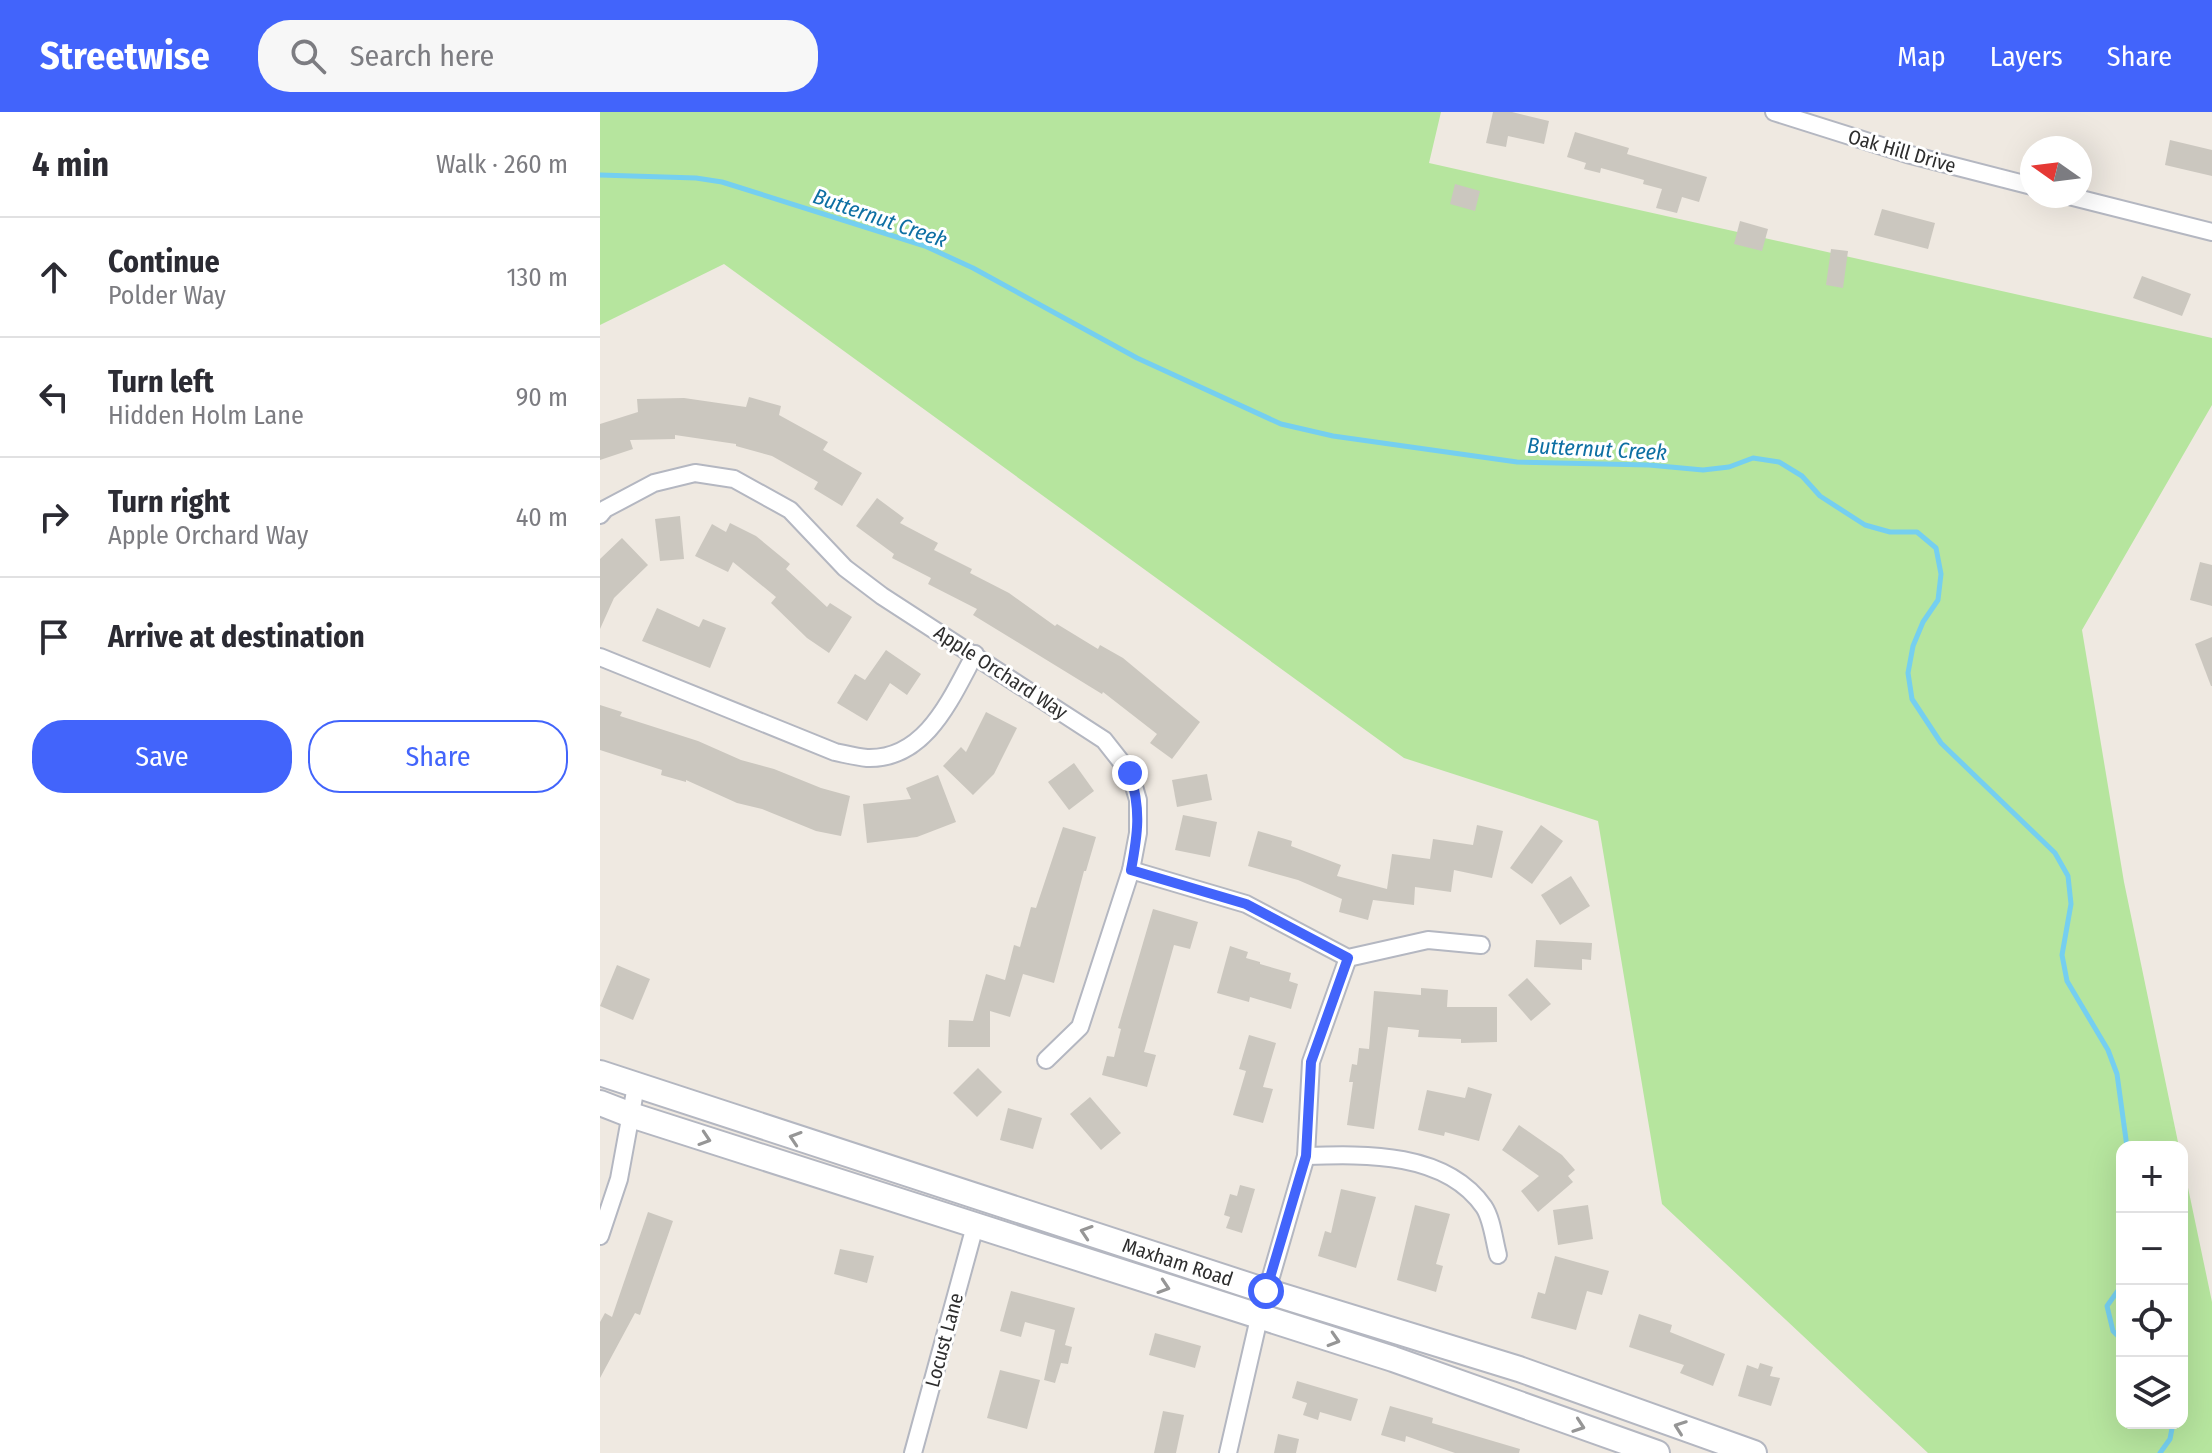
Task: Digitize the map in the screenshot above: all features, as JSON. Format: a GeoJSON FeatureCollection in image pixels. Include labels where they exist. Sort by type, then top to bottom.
{"type":"FeatureCollection","features":[{"type":"Feature","properties":{"kind":"main road","name":"Maxham Road"},"geometry":{"type":"LineString","coordinates":[[600,1073],[1266,1291],[1519,1369],[1754,1453]]}},
{"type":"Feature","properties":{"kind":"main road","name":"Maxham Road"},"geometry":{"type":"LineString","coordinates":[[600,1103],[1393,1359],[1657,1453]]}},
{"type":"Feature","properties":{"kind":"street","name":"Oak Hill Drive"},"geometry":{"type":"LineString","coordinates":[[1774,112],[1907,154],[2020,183]]}},
{"type":"Feature","properties":{"kind":"street"},"geometry":{"type":"LineString","coordinates":[[2092,202],[2212,232]]}},
{"type":"Feature","properties":{"kind":"street","name":"Apple Orchard Way"},"geometry":{"type":"LineString","coordinates":[[600,515],[605,509],[654,483],[695,473],[734,479],[790,510],[845,568],[882,596],[1104,740],[1119,757],[1130,773],[1138,800],[1138,833],[1131,870],[1080,1027],[1046,1060]]}},
{"type":"Feature","properties":{"kind":"street"},"geometry":{"type":"LineString","coordinates":[[600,657],[835,752],[868,758],[895,754],[927,735],[947,706],[975,654]]}},
{"type":"Feature","properties":{"kind":"street"},"geometry":{"type":"LineString","coordinates":[[1131,870],[1246,904],[1348,958],[1428,940],[1481,945]]}},
{"type":"Feature","properties":{"kind":"street"},"geometry":{"type":"LineString","coordinates":[[1228,1453],[1266,1291],[1306,1156],[1311,1062],[1348,958]]}},
{"type":"Feature","properties":{"kind":"street"},"geometry":{"type":"LineString","coordinates":[[600,1236],[619,1179],[636,1086]]}},
{"type":"Feature","properties":{"kind":"street"},"geometry":{"type":"LineString","coordinates":[[1306,1156],[1383,1157],[1444,1172],[1464,1184],[1486,1209],[1498,1255]]}},
{"type":"Feature","properties":{"kind":"street","name":"Locust Lane"},"geometry":{"type":"LineString","coordinates":[[913,1453],[975,1226]]}},
{"type":"Feature","properties":{"kind":"green space"},"geometry":{"type":"Polygon","coordinates":[[[600,112],[1441,112],[1429,163],[2212,338],[2212,405],[2082,630],[2124,882],[2178,1141],[2116,1141],[2116,1429],[2188,1429],[2188,1188],[2212,1302],[2212,1453],[1928,1453],[1662,1204],[1598,821],[1404,758],[724,264],[600,325],[600,112]]]}},
{"type":"Feature","properties":{"kind":"building"},"geometry":{"type":"Polygon","coordinates":[[[1493,112],[1512,112],[1549,121],[1544,144],[1508,136],[1506,147],[1486,143],[1493,112]]]}},
{"type":"Feature","properties":{"kind":"building"},"geometry":{"type":"Polygon","coordinates":[[[1575,132],[1629,148],[1627,154],[1707,177],[1699,202],[1682,197],[1677,213],[1656,208],[1662,189],[1643,184],[1644,180],[1601,168],[1600,173],[1584,169],[1586,163],[1567,157],[1575,132]]]}},
{"type":"Feature","properties":{"kind":"building"},"geometry":{"type":"Polygon","coordinates":[[[2170,140],[2212,150],[2212,176],[2165,165],[2170,140]]]}},
{"type":"Feature","properties":{"kind":"building"},"geometry":{"type":"Polygon","coordinates":[[[1455,184],[1480,191],[1475,211],[1450,204],[1455,184]]]}},
{"type":"Feature","properties":{"kind":"building"},"geometry":{"type":"Polygon","coordinates":[[[1882,209],[1935,223],[1928,249],[1874,235],[1882,209]]]}},
{"type":"Feature","properties":{"kind":"building"},"geometry":{"type":"Polygon","coordinates":[[[1740,221],[1768,229],[1762,251],[1734,244],[1740,221]]]}},
{"type":"Feature","properties":{"kind":"building"},"geometry":{"type":"Polygon","coordinates":[[[1831,249],[1848,251],[1843,288],[1826,285],[1831,249]]]}},
{"type":"Feature","properties":{"kind":"building"},"geometry":{"type":"Polygon","coordinates":[[[2142,276],[2191,294],[2182,316],[2133,298],[2142,276]]]}},
{"type":"Feature","properties":{"kind":"building"},"geometry":{"type":"Polygon","coordinates":[[[749,397],[781,406],[779,415],[828,442],[823,450],[862,473],[842,506],[814,489],[818,482],[772,456],[736,444],[675,435],[675,439],[630,440],[633,449],[600,460],[600,424],[638,412],[637,399],[684,398],[746,407],[749,397]]]}},
{"type":"Feature","properties":{"kind":"building"},"geometry":{"type":"Polygon","coordinates":[[[877,498],[904,518],[900,523],[938,543],[934,550],[972,569],[970,573],[1009,593],[1055,626],[1057,624],[1098,649],[1100,645],[1123,658],[1200,722],[1172,759],[1150,743],[1157,734],[1103,692],[973,615],[977,609],[928,584],[931,578],[892,558],[894,554],[856,526],[877,498]]]}},
{"type":"Feature","properties":{"kind":"building"},"geometry":{"type":"Polygon","coordinates":[[[680,516],[684,559],[660,561],[655,519],[680,516]]]}},
{"type":"Feature","properties":{"kind":"building"},"geometry":{"type":"Polygon","coordinates":[[[730,523],[756,536],[790,564],[786,569],[827,607],[830,603],[852,617],[829,653],[807,638],[771,603],[776,597],[733,562],[728,572],[695,556],[712,524],[726,532],[730,523]]]}},
{"type":"Feature","properties":{"kind":"building"},"geometry":{"type":"Polygon","coordinates":[[[622,538],[648,565],[614,598],[600,629],[600,559],[622,538]]]}},
{"type":"Feature","properties":{"kind":"building"},"geometry":{"type":"Polygon","coordinates":[[[2200,562],[2212,565],[2212,606],[2190,600],[2200,562]]]}},
{"type":"Feature","properties":{"kind":"building"},"geometry":{"type":"Polygon","coordinates":[[[657,608],[699,627],[703,619],[726,628],[710,668],[642,641],[657,608]]]}},
{"type":"Feature","properties":{"kind":"building"},"geometry":{"type":"Polygon","coordinates":[[[2212,637],[2212,686],[2211,686],[2195,644],[2212,637]]]}},
{"type":"Feature","properties":{"kind":"building"},"geometry":{"type":"Polygon","coordinates":[[[886,650],[921,674],[907,695],[890,683],[867,721],[837,703],[855,674],[865,680],[886,650]]]}},
{"type":"Feature","properties":{"kind":"building"},"geometry":{"type":"Polygon","coordinates":[[[600,705],[622,712],[620,716],[850,796],[841,836],[816,831],[762,809],[737,803],[686,780],[661,775],[662,770],[600,750],[600,705]]]}},
{"type":"Feature","properties":{"kind":"building"},"geometry":{"type":"Polygon","coordinates":[[[986,712],[1017,728],[994,774],[973,795],[943,766],[961,747],[966,752],[986,712]]]}},
{"type":"Feature","properties":{"kind":"building"},"geometry":{"type":"Polygon","coordinates":[[[1074,763],[1094,791],[1069,810],[1048,782],[1074,763]]]}},
{"type":"Feature","properties":{"kind":"building"},"geometry":{"type":"Polygon","coordinates":[[[1207,774],[1212,800],[1177,807],[1172,780],[1207,774]]]}},
{"type":"Feature","properties":{"kind":"building"},"geometry":{"type":"Polygon","coordinates":[[[938,775],[956,822],[917,837],[867,843],[863,804],[911,799],[906,788],[938,775]]]}},
{"type":"Feature","properties":{"kind":"building"},"geometry":{"type":"Polygon","coordinates":[[[1183,815],[1217,822],[1210,857],[1175,850],[1183,815]]]}},
{"type":"Feature","properties":{"kind":"building"},"geometry":{"type":"Polygon","coordinates":[[[1477,825],[1503,831],[1492,878],[1454,870],[1451,892],[1415,887],[1414,905],[1373,900],[1368,920],[1339,912],[1342,899],[1298,880],[1248,866],[1258,831],[1292,841],[1291,846],[1341,865],[1337,876],[1387,889],[1392,854],[1430,859],[1433,839],[1473,845],[1477,825]]]}},
{"type":"Feature","properties":{"kind":"building"},"geometry":{"type":"Polygon","coordinates":[[[1541,825],[1563,841],[1532,884],[1510,868],[1541,825]]]}},
{"type":"Feature","properties":{"kind":"building"},"geometry":{"type":"Polygon","coordinates":[[[1063,827],[1096,837],[1054,983],[1023,974],[1010,1017],[990,1011],[990,1047],[948,1047],[949,1020],[973,1021],[986,974],[1005,980],[1014,945],[1020,947],[1031,907],[1036,908],[1063,827]]]}},
{"type":"Feature","properties":{"kind":"building"},"geometry":{"type":"Polygon","coordinates":[[[1571,876],[1590,906],[1560,925],[1541,895],[1571,876]]]}},
{"type":"Feature","properties":{"kind":"building"},"geometry":{"type":"Polygon","coordinates":[[[1153,909],[1198,922],[1190,949],[1174,945],[1144,1052],[1156,1055],[1147,1087],[1102,1075],[1107,1056],[1114,1057],[1121,1029],[1118,1028],[1153,909]]]}},
{"type":"Feature","properties":{"kind":"building"},"geometry":{"type":"Polygon","coordinates":[[[1536,940],[1592,943],[1591,960],[1582,959],[1582,970],[1534,967],[1536,940]]]}},
{"type":"Feature","properties":{"kind":"building"},"geometry":{"type":"Polygon","coordinates":[[[1230,946],[1248,952],[1246,958],[1291,973],[1289,981],[1298,984],[1291,1009],[1250,997],[1249,1002],[1217,993],[1230,946]]]}},
{"type":"Feature","properties":{"kind":"building"},"geometry":{"type":"Polygon","coordinates":[[[617,965],[650,979],[633,1020],[600,1006],[617,965]]]}},
{"type":"Feature","properties":{"kind":"building"},"geometry":{"type":"Polygon","coordinates":[[[1527,978],[1551,1004],[1531,1021],[1508,995],[1527,978]]]}},
{"type":"Feature","properties":{"kind":"building"},"geometry":{"type":"Polygon","coordinates":[[[1421,988],[1448,990],[1447,1007],[1497,1007],[1497,1042],[1461,1043],[1461,1039],[1418,1037],[1419,1030],[1388,1027],[1374,1129],[1347,1125],[1353,1082],[1349,1082],[1352,1064],[1357,1065],[1359,1048],[1369,1049],[1374,991],[1421,995],[1421,988]]]}},
{"type":"Feature","properties":{"kind":"building"},"geometry":{"type":"Polygon","coordinates":[[[1249,1035],[1276,1043],[1263,1087],[1273,1089],[1263,1123],[1233,1115],[1246,1071],[1239,1069],[1249,1035]]]}},
{"type":"Feature","properties":{"kind":"building"},"geometry":{"type":"Polygon","coordinates":[[[978,1068],[1002,1092],[977,1117],[953,1093],[978,1068]]]}},
{"type":"Feature","properties":{"kind":"building"},"geometry":{"type":"Polygon","coordinates":[[[1468,1087],[1492,1094],[1479,1141],[1445,1132],[1444,1136],[1418,1130],[1427,1090],[1465,1098],[1468,1087]]]}},
{"type":"Feature","properties":{"kind":"building"},"geometry":{"type":"Polygon","coordinates":[[[1090,1097],[1121,1133],[1101,1150],[1070,1114],[1090,1097]]]}},
{"type":"Feature","properties":{"kind":"building"},"geometry":{"type":"Polygon","coordinates":[[[1008,1108],[1042,1118],[1033,1149],[1000,1140],[1008,1108]]]}},
{"type":"Feature","properties":{"kind":"building"},"geometry":{"type":"Polygon","coordinates":[[[1519,1125],[1562,1155],[1575,1170],[1568,1176],[1573,1182],[1538,1212],[1521,1191],[1539,1176],[1502,1150],[1519,1125]]]}},
{"type":"Feature","properties":{"kind":"building"},"geometry":{"type":"Polygon","coordinates":[[[1240,1185],[1255,1189],[1242,1233],[1226,1228],[1230,1217],[1224,1215],[1230,1194],[1237,1196],[1240,1185]]]}},
{"type":"Feature","properties":{"kind":"building"},"geometry":{"type":"Polygon","coordinates":[[[1341,1189],[1376,1197],[1356,1268],[1318,1256],[1325,1231],[1331,1233],[1341,1189]]]}},
{"type":"Feature","properties":{"kind":"building"},"geometry":{"type":"Polygon","coordinates":[[[1415,1205],[1450,1214],[1436,1264],[1443,1266],[1436,1292],[1397,1280],[1415,1205]]]}},
{"type":"Feature","properties":{"kind":"building"},"geometry":{"type":"Polygon","coordinates":[[[1588,1205],[1593,1239],[1558,1245],[1553,1210],[1588,1205]]]}},
{"type":"Feature","properties":{"kind":"building"},"geometry":{"type":"Polygon","coordinates":[[[648,1212],[673,1221],[640,1315],[635,1313],[600,1378],[600,1322],[605,1313],[612,1317],[648,1212]]]}},
{"type":"Feature","properties":{"kind":"building"},"geometry":{"type":"Polygon","coordinates":[[[840,1249],[874,1256],[867,1283],[834,1274],[840,1249]]]}},
{"type":"Feature","properties":{"kind":"building"},"geometry":{"type":"Polygon","coordinates":[[[1555,1256],[1609,1271],[1602,1295],[1587,1291],[1576,1330],[1531,1318],[1538,1292],[1545,1294],[1555,1256]]]}},
{"type":"Feature","properties":{"kind":"building"},"geometry":{"type":"Polygon","coordinates":[[[1011,1291],[1075,1308],[1065,1345],[1072,1347],[1068,1364],[1061,1363],[1055,1383],[1044,1380],[1055,1330],[1025,1322],[1021,1337],[1000,1331],[1011,1291]]]}},
{"type":"Feature","properties":{"kind":"building"},"geometry":{"type":"Polygon","coordinates":[[[1639,1314],[1672,1325],[1670,1332],[1725,1354],[1713,1386],[1680,1373],[1684,1365],[1629,1347],[1639,1314]]]}},
{"type":"Feature","properties":{"kind":"building"},"geometry":{"type":"Polygon","coordinates":[[[1155,1333],[1201,1346],[1195,1368],[1149,1355],[1155,1333]]]}},
{"type":"Feature","properties":{"kind":"building"},"geometry":{"type":"Polygon","coordinates":[[[1760,1363],[1773,1367],[1770,1376],[1780,1378],[1771,1406],[1738,1396],[1747,1365],[1758,1369],[1760,1363]]]}},
{"type":"Feature","properties":{"kind":"building"},"geometry":{"type":"Polygon","coordinates":[[[1000,1370],[1040,1380],[1027,1429],[987,1418],[1000,1370]]]}},
{"type":"Feature","properties":{"kind":"building"},"geometry":{"type":"Polygon","coordinates":[[[1297,1381],[1358,1399],[1351,1421],[1320,1412],[1318,1420],[1303,1415],[1307,1403],[1292,1398],[1297,1381]]]}},
{"type":"Feature","properties":{"kind":"building"},"geometry":{"type":"Polygon","coordinates":[[[1390,1406],[1433,1418],[1432,1423],[1520,1449],[1519,1453],[1455,1453],[1406,1436],[1405,1442],[1381,1435],[1390,1406]]]}},
{"type":"Feature","properties":{"kind":"building"},"geometry":{"type":"Polygon","coordinates":[[[1163,1411],[1184,1415],[1176,1453],[1154,1453],[1163,1411]]]}},
{"type":"Feature","properties":{"kind":"building"},"geometry":{"type":"Polygon","coordinates":[[[1278,1434],[1299,1439],[1296,1453],[1274,1453],[1278,1434]]]}},
{"type":"Feature","properties":{"kind":"waterway","name":"Butternut Creek"},"geometry":{"type":"LineString","coordinates":[[600,175],[696,178],[722,182],[925,246],[973,268],[1137,358],[1281,424],[1333,436],[1517,462],[1649,465],[1703,470],[1729,467],[1753,458],[1779,462],[1802,476],[1820,496],[1865,525],[1890,532],[1917,532],[1936,548],[1941,574],[1938,600],[1923,622],[1913,646],[1908,673],[1912,699],[1941,743],[2055,853],[2068,876],[2071,904],[2062,955],[2067,981],[2108,1050],[2117,1074],[2126,1141]]}},
{"type":"Feature","properties":{"kind":"waterway","name":"Butternut Creek"},"geometry":{"type":"LineString","coordinates":[[2116,1293],[2107,1306],[2116,1334]]}},
{"type":"Feature","properties":{"kind":"waterway","name":"Butternut Creek"},"geometry":{"type":"LineString","coordinates":[[2160,1453],[2170,1439],[2172,1429]]}},
{"type":"Feature","properties":{"kind":"route"},"geometry":{"type":"LineString","coordinates":[[1130,773],[1138,800],[1138,833],[1131,870],[1246,904],[1348,958],[1311,1062],[1306,1156],[1266,1291]]}}]}
